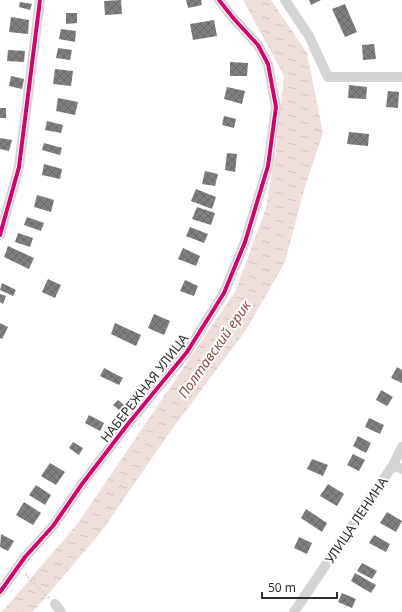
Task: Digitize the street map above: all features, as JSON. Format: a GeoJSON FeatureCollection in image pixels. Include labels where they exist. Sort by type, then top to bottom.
{"type":"FeatureCollection","features":[{"type":"Feature","properties":{"kind":"street"},"geometry":{"type":"LineString","coordinates":[[0,235],[20,167],[40,0]]}},
{"type":"Feature","properties":{"kind":"street","name":"НАБЕРЕЖНАЯ УЛИЦА"},"geometry":{"type":"LineString","coordinates":[[0,592],[25,557],[53,526],[82,484],[128,424],[187,352],[224,293],[245,242],[268,166],[276,107],[268,64],[258,45],[219,0]]}},
{"type":"Feature","properties":{"kind":"street"},"geometry":{"type":"LineString","coordinates":[[285,0],[309,36],[328,77],[402,77]]}},
{"type":"Feature","properties":{"kind":"street","name":"УЛИЦА ЛЕНИНА"},"geometry":{"type":"LineString","coordinates":[[294,612],[397,467],[402,447]]}},
{"type":"Feature","properties":{"kind":"path"},"geometry":{"type":"LineString","coordinates":[[26,575],[58,608]]}},
{"type":"Feature","properties":{"kind":"water","name":"Полтавский ерик"},"geometry":{"type":"Polygon","coordinates":[[[243,0],[271,0],[307,53],[323,133],[304,190],[285,262],[246,330],[170,432],[101,532],[33,612],[1,612],[78,523],[236,290],[266,208],[276,149],[284,76],[243,0]]]}},
{"type":"Feature","properties":{"kind":"building"},"geometry":{"type":"Polygon","coordinates":[[[121,0],[122,14],[105,15],[104,1],[121,0]]]}},
{"type":"Feature","properties":{"kind":"building"},"geometry":{"type":"Polygon","coordinates":[[[186,0],[201,0],[202,5],[188,8],[186,0]]]}},
{"type":"Feature","properties":{"kind":"building"},"geometry":{"type":"Polygon","coordinates":[[[309,0],[321,0],[311,5],[309,0]]]}},
{"type":"Feature","properties":{"kind":"building"},"geometry":{"type":"Polygon","coordinates":[[[20,2],[32,4],[30,10],[19,7],[20,2]]]}},
{"type":"Feature","properties":{"kind":"building"},"geometry":{"type":"Polygon","coordinates":[[[345,4],[357,32],[345,37],[332,9],[345,4]]]}},
{"type":"Feature","properties":{"kind":"building"},"geometry":{"type":"Polygon","coordinates":[[[66,13],[77,13],[77,23],[66,24],[66,13]]]}},
{"type":"Feature","properties":{"kind":"building"},"geometry":{"type":"Polygon","coordinates":[[[11,17],[29,20],[28,34],[9,32],[11,17]]]}},
{"type":"Feature","properties":{"kind":"building"},"geometry":{"type":"Polygon","coordinates":[[[214,20],[217,36],[193,40],[190,24],[214,20]]]}},
{"type":"Feature","properties":{"kind":"building"},"geometry":{"type":"Polygon","coordinates":[[[61,29],[76,31],[75,42],[59,39],[61,29]]]}},
{"type":"Feature","properties":{"kind":"building"},"geometry":{"type":"Polygon","coordinates":[[[374,44],[376,59],[363,60],[362,45],[374,44]]]}},
{"type":"Feature","properties":{"kind":"building"},"geometry":{"type":"Polygon","coordinates":[[[58,48],[72,50],[70,60],[56,58],[58,48]]]}},
{"type":"Feature","properties":{"kind":"building"},"geometry":{"type":"Polygon","coordinates":[[[8,50],[25,51],[24,62],[7,61],[8,50]]]}},
{"type":"Feature","properties":{"kind":"building"},"geometry":{"type":"Polygon","coordinates":[[[230,62],[248,63],[247,76],[230,76],[230,62]]]}},
{"type":"Feature","properties":{"kind":"building"},"geometry":{"type":"Polygon","coordinates":[[[55,69],[73,71],[71,86],[53,84],[55,69]]]}},
{"type":"Feature","properties":{"kind":"building"},"geometry":{"type":"Polygon","coordinates":[[[11,76],[24,79],[22,89],[9,86],[11,76]]]}},
{"type":"Feature","properties":{"kind":"building"},"geometry":{"type":"Polygon","coordinates":[[[349,85],[367,87],[366,99],[348,98],[349,85]]]}},
{"type":"Feature","properties":{"kind":"building"},"geometry":{"type":"Polygon","coordinates":[[[227,87],[245,91],[242,104],[224,99],[227,87]]]}},
{"type":"Feature","properties":{"kind":"building"},"geometry":{"type":"Polygon","coordinates":[[[388,91],[399,92],[398,108],[386,107],[388,91]]]}},
{"type":"Feature","properties":{"kind":"building"},"geometry":{"type":"Polygon","coordinates":[[[58,98],[78,102],[75,115],[56,111],[58,98]]]}},
{"type":"Feature","properties":{"kind":"building"},"geometry":{"type":"Polygon","coordinates":[[[0,108],[6,108],[6,118],[0,118],[0,108]]]}},
{"type":"Feature","properties":{"kind":"building"},"geometry":{"type":"Polygon","coordinates":[[[224,116],[236,119],[234,128],[222,125],[224,116]]]}},
{"type":"Feature","properties":{"kind":"building"},"geometry":{"type":"Polygon","coordinates":[[[47,121],[63,125],[61,133],[45,130],[47,121]]]}},
{"type":"Feature","properties":{"kind":"building"},"geometry":{"type":"Polygon","coordinates":[[[349,132],[369,134],[368,146],[347,144],[349,132]]]}},
{"type":"Feature","properties":{"kind":"building"},"geometry":{"type":"Polygon","coordinates":[[[0,138],[12,140],[9,151],[0,149],[0,138]]]}},
{"type":"Feature","properties":{"kind":"building"},"geometry":{"type":"Polygon","coordinates":[[[44,143],[62,148],[60,155],[42,150],[44,143]]]}},
{"type":"Feature","properties":{"kind":"building"},"geometry":{"type":"Polygon","coordinates":[[[227,153],[237,154],[235,172],[225,170],[227,153]]]}},
{"type":"Feature","properties":{"kind":"building"},"geometry":{"type":"Polygon","coordinates":[[[44,164],[62,169],[60,179],[42,175],[44,164]]]}},
{"type":"Feature","properties":{"kind":"building"},"geometry":{"type":"Polygon","coordinates":[[[205,171],[218,174],[215,186],[202,184],[205,171]]]}},
{"type":"Feature","properties":{"kind":"building"},"geometry":{"type":"Polygon","coordinates":[[[196,189],[216,197],[212,209],[191,201],[196,189]]]}},
{"type":"Feature","properties":{"kind":"building"},"geometry":{"type":"Polygon","coordinates":[[[37,195],[54,200],[51,212],[34,207],[37,195]]]}},
{"type":"Feature","properties":{"kind":"building"},"geometry":{"type":"Polygon","coordinates":[[[197,207],[215,213],[211,225],[192,219],[197,207]]]}},
{"type":"Feature","properties":{"kind":"building"},"geometry":{"type":"Polygon","coordinates":[[[27,217],[44,223],[41,231],[24,225],[27,217]]]}},
{"type":"Feature","properties":{"kind":"building"},"geometry":{"type":"Polygon","coordinates":[[[190,227],[208,234],[204,243],[186,236],[190,227]]]}},
{"type":"Feature","properties":{"kind":"building"},"geometry":{"type":"Polygon","coordinates":[[[18,233],[33,238],[30,247],[15,242],[18,233]]]}},
{"type":"Feature","properties":{"kind":"building"},"geometry":{"type":"Polygon","coordinates":[[[8,246],[34,258],[29,269],[4,257],[8,246]]]}},
{"type":"Feature","properties":{"kind":"building"},"geometry":{"type":"Polygon","coordinates":[[[183,248],[200,256],[196,266],[178,259],[183,248]]]}},
{"type":"Feature","properties":{"kind":"building"},"geometry":{"type":"Polygon","coordinates":[[[48,279],[61,285],[55,298],[42,292],[48,279]]]}},
{"type":"Feature","properties":{"kind":"building"},"geometry":{"type":"Polygon","coordinates":[[[185,280],[198,286],[194,296],[180,291],[185,280]]]}},
{"type":"Feature","properties":{"kind":"building"},"geometry":{"type":"Polygon","coordinates":[[[2,283],[16,290],[13,296],[0,290],[2,283]]]}},
{"type":"Feature","properties":{"kind":"building"},"geometry":{"type":"Polygon","coordinates":[[[0,294],[6,296],[3,304],[0,302],[0,294]]]}},
{"type":"Feature","properties":{"kind":"building"},"geometry":{"type":"Polygon","coordinates":[[[154,314],[170,321],[164,335],[148,328],[154,314]]]}},
{"type":"Feature","properties":{"kind":"building"},"geometry":{"type":"Polygon","coordinates":[[[0,323],[8,327],[2,339],[0,338],[0,323]]]}},
{"type":"Feature","properties":{"kind":"building"},"geometry":{"type":"Polygon","coordinates":[[[115,323],[141,335],[136,346],[111,334],[115,323]]]}},
{"type":"Feature","properties":{"kind":"building"},"geometry":{"type":"Polygon","coordinates":[[[397,367],[402,370],[402,383],[391,378],[397,367]]]}},
{"type":"Feature","properties":{"kind":"building"},"geometry":{"type":"Polygon","coordinates":[[[104,368],[123,378],[119,385],[100,376],[104,368]]]}},
{"type":"Feature","properties":{"kind":"building"},"geometry":{"type":"Polygon","coordinates":[[[381,390],[393,397],[387,406],[376,400],[381,390]]]}},
{"type":"Feature","properties":{"kind":"building"},"geometry":{"type":"Polygon","coordinates":[[[118,400],[127,407],[123,413],[113,405],[118,400]]]}},
{"type":"Feature","properties":{"kind":"building"},"geometry":{"type":"Polygon","coordinates":[[[89,415],[104,423],[100,431],[85,423],[89,415]]]}},
{"type":"Feature","properties":{"kind":"building"},"geometry":{"type":"Polygon","coordinates":[[[369,418],[384,425],[380,434],[365,427],[369,418]]]}},
{"type":"Feature","properties":{"kind":"building"},"geometry":{"type":"Polygon","coordinates":[[[358,436],[371,443],[366,453],[353,446],[358,436]]]}},
{"type":"Feature","properties":{"kind":"building"},"geometry":{"type":"Polygon","coordinates":[[[73,442],[83,448],[79,455],[69,448],[73,442]]]}},
{"type":"Feature","properties":{"kind":"building"},"geometry":{"type":"Polygon","coordinates":[[[353,454],[365,460],[359,471],[347,465],[353,454]]]}},
{"type":"Feature","properties":{"kind":"building"},"geometry":{"type":"Polygon","coordinates":[[[312,459],[328,465],[323,476],[307,469],[312,459]]]}},
{"type":"Feature","properties":{"kind":"building"},"geometry":{"type":"Polygon","coordinates":[[[50,463],[65,472],[56,485],[41,476],[50,463]]]}},
{"type":"Feature","properties":{"kind":"building"},"geometry":{"type":"Polygon","coordinates":[[[328,484],[344,494],[337,506],[320,496],[328,484]]]}},
{"type":"Feature","properties":{"kind":"building"},"geometry":{"type":"Polygon","coordinates":[[[36,485],[51,495],[45,505],[29,495],[36,485]]]}},
{"type":"Feature","properties":{"kind":"building"},"geometry":{"type":"Polygon","coordinates":[[[24,502],[41,513],[33,525],[16,515],[24,502]]]}},
{"type":"Feature","properties":{"kind":"building"},"geometry":{"type":"Polygon","coordinates":[[[306,509],[327,523],[322,532],[301,518],[306,509]]]}},
{"type":"Feature","properties":{"kind":"building"},"geometry":{"type":"Polygon","coordinates":[[[387,512],[402,521],[396,532],[380,523],[387,512]]]}},
{"type":"Feature","properties":{"kind":"building"},"geometry":{"type":"Polygon","coordinates":[[[1,534],[14,541],[8,551],[0,547],[1,534]]]}},
{"type":"Feature","properties":{"kind":"building"},"geometry":{"type":"Polygon","coordinates":[[[374,535],[390,544],[386,552],[369,543],[374,535]]]}},
{"type":"Feature","properties":{"kind":"building"},"geometry":{"type":"Polygon","coordinates":[[[299,537],[312,543],[307,554],[294,548],[299,537]]]}},
{"type":"Feature","properties":{"kind":"building"},"geometry":{"type":"Polygon","coordinates":[[[362,563],[377,571],[372,579],[357,571],[362,563]]]}},
{"type":"Feature","properties":{"kind":"building"},"geometry":{"type":"Polygon","coordinates":[[[355,573],[376,585],[371,593],[351,581],[355,573]]]}},
{"type":"Feature","properties":{"kind":"building"},"geometry":{"type":"Polygon","coordinates":[[[342,593],[356,599],[352,608],[338,602],[342,593]]]}},
{"type":"Feature","properties":{"kind":"cycle path"},"geometry":{"type":"LineString","coordinates":[[0,235],[19,167],[40,0]]}},
{"type":"Feature","properties":{"kind":"cycle path"},"geometry":{"type":"LineString","coordinates":[[0,592],[25,557],[53,526],[82,484],[128,424],[187,352],[224,293],[245,242],[268,166],[276,107],[268,64],[258,45],[219,0]]}}]}
